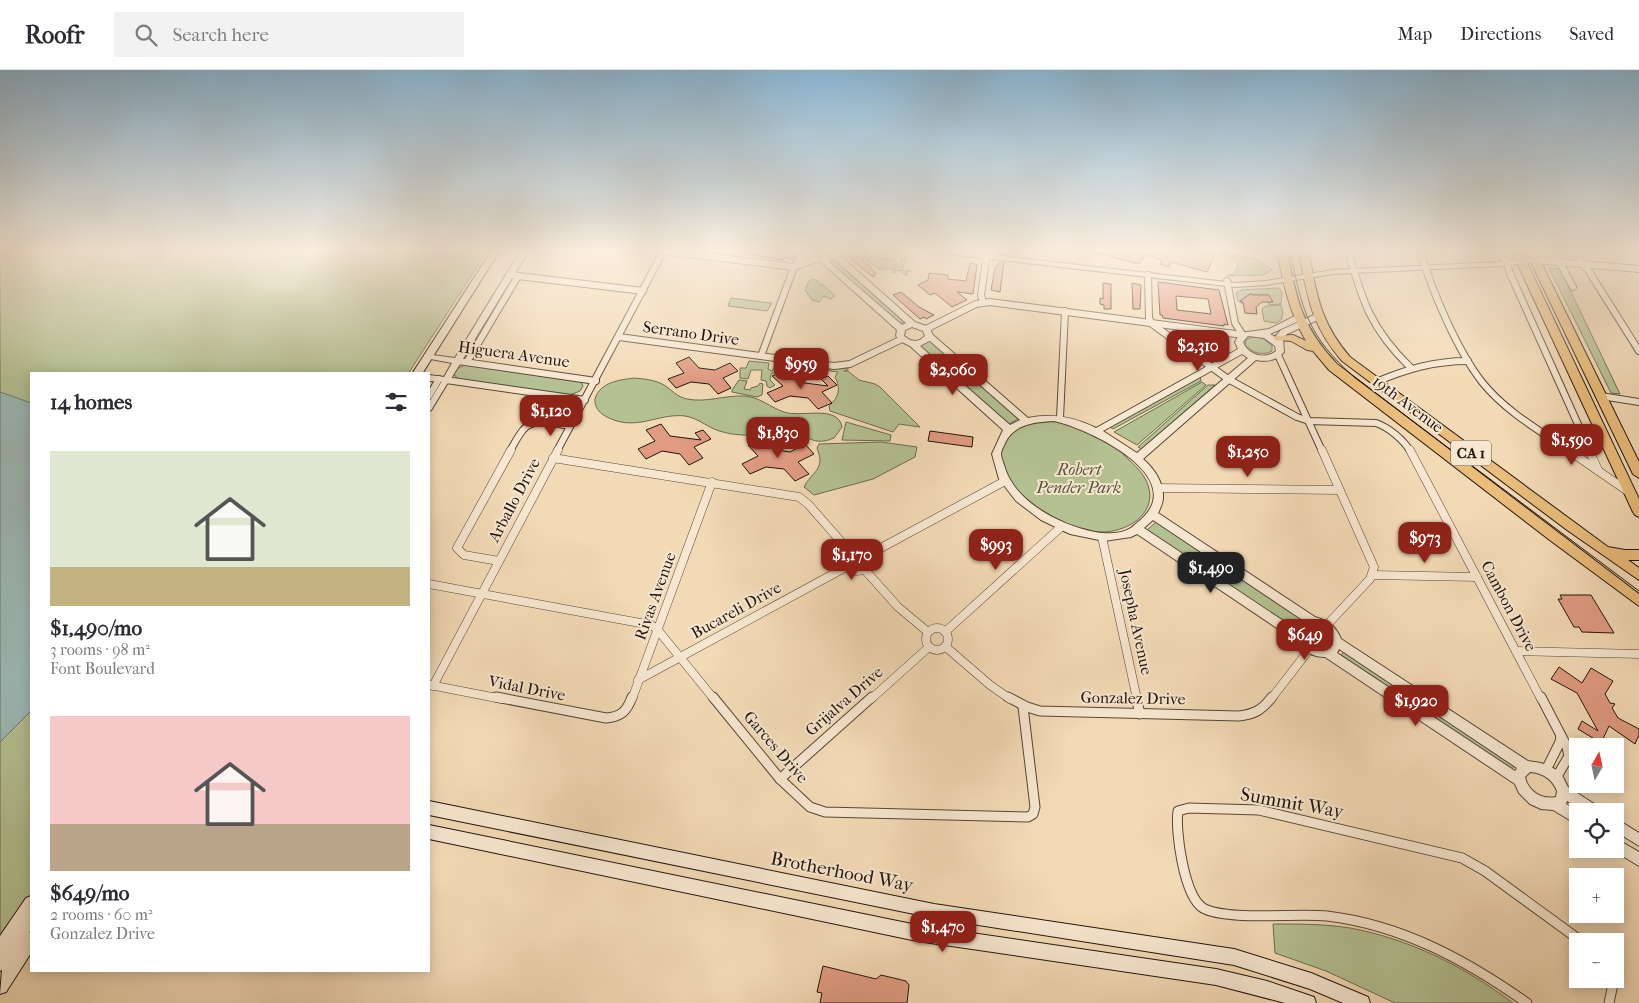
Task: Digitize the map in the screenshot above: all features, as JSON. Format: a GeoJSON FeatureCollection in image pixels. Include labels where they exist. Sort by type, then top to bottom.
{"type":"FeatureCollection","features":[{"type":"Feature","properties":{"kind":"main road"},"geometry":{"type":"LineString","coordinates":[[418,372],[468,294]]}},
{"type":"Feature","properties":{"kind":"main road","name":"19th Avenue"},"geometry":{"type":"LineString","coordinates":[[1292,294],[1299,321],[1323,357],[1361,389],[1639,601]]}},
{"type":"Feature","properties":{"kind":"main road","name":"19th Avenue"},"geometry":{"type":"LineString","coordinates":[[1312,294],[1317,317],[1328,337],[1340,352],[1376,382],[1639,576]]}},
{"type":"Feature","properties":{"kind":"main road"},"geometry":{"type":"LineString","coordinates":[[1537,294],[1639,512]]}},
{"type":"Feature","properties":{"kind":"main road"},"geometry":{"type":"LineString","coordinates":[[1552,294],[1639,474]]}},
{"type":"Feature","properties":{"kind":"main road"},"geometry":{"type":"LineString","coordinates":[[1279,342],[1288,337],[1299,340],[1323,357]]}},
{"type":"Feature","properties":{"kind":"main road"},"geometry":{"type":"LineString","coordinates":[[1598,547],[1625,555],[1639,555]]}},
{"type":"Feature","properties":{"kind":"main road","name":"Brotherhood Way"},"geometry":{"type":"LineString","coordinates":[[430,808],[926,909],[1221,955],[1285,972],[1362,1003]]}},
{"type":"Feature","properties":{"kind":"main road"},"geometry":{"type":"LineString","coordinates":[[430,832],[917,933],[1216,977],[1267,989],[1308,1003]]}},
{"type":"Feature","properties":{"kind":"main road"},"geometry":{"type":"LineString","coordinates":[[0,950],[30,904]]}},
{"type":"Feature","properties":{"kind":"main road"},"geometry":{"type":"LineString","coordinates":[[0,963],[30,918]]}},
{"type":"Feature","properties":{"kind":"main road"},"geometry":{"type":"LineString","coordinates":[[0,986],[30,941]]}},
{"type":"Feature","properties":{"kind":"street"},"geometry":{"type":"LineString","coordinates":[[430,406],[493,294]]}},
{"type":"Feature","properties":{"kind":"street"},"geometry":{"type":"LineString","coordinates":[[454,360],[501,294]]}},
{"type":"Feature","properties":{"kind":"street"},"geometry":{"type":"LineString","coordinates":[[467,362],[504,294]]}},
{"type":"Feature","properties":{"kind":"street","name":"Arballo Drive"},"geometry":{"type":"LineString","coordinates":[[431,685],[641,294]]}},
{"type":"Feature","properties":{"kind":"street"},"geometry":{"type":"LineString","coordinates":[[761,356],[784,294]]}},
{"type":"Feature","properties":{"kind":"street"},"geometry":{"type":"LineString","coordinates":[[859,294],[901,329]]}},
{"type":"Feature","properties":{"kind":"street"},"geometry":{"type":"LineString","coordinates":[[880,294],[912,324],[928,332],[1026,421]]}},
{"type":"Feature","properties":{"kind":"street"},"geometry":{"type":"LineString","coordinates":[[981,294],[983,302]]}},
{"type":"Feature","properties":{"kind":"street"},"geometry":{"type":"LineString","coordinates":[[1149,294],[1150,322],[1161,332],[1228,379],[1297,417],[1309,421]]}},
{"type":"Feature","properties":{"kind":"street"},"geometry":{"type":"LineString","coordinates":[[1229,294],[1235,324],[1244,335]]}},
{"type":"Feature","properties":{"kind":"street"},"geometry":{"type":"LineString","coordinates":[[1363,294],[1379,332],[1391,349],[1410,367]]}},
{"type":"Feature","properties":{"kind":"street"},"geometry":{"type":"LineString","coordinates":[[1436,294],[1468,361],[1483,383],[1502,402],[1630,493]]}},
{"type":"Feature","properties":{"kind":"street"},"geometry":{"type":"LineString","coordinates":[[1519,294],[1599,472]]}},
{"type":"Feature","properties":{"kind":"street"},"geometry":{"type":"LineString","coordinates":[[1603,294],[1639,351]]}},
{"type":"Feature","properties":{"kind":"street"},"geometry":{"type":"LineString","coordinates":[[913,344],[924,342],[928,332],[983,302],[1244,335],[1269,332],[1299,321],[1317,317]]}},
{"type":"Feature","properties":{"kind":"street"},"geometry":{"type":"LineString","coordinates":[[1060,418],[1065,311]]}},
{"type":"Feature","properties":{"kind":"street"},"geometry":{"type":"LineString","coordinates":[[1299,321],[1288,329],[1279,342],[1280,352],[1278,355],[1359,534],[1371,555],[1374,566],[1373,575],[1326,626]]}},
{"type":"Feature","properties":{"kind":"street"},"geometry":{"type":"LineString","coordinates":[[901,329],[912,324]]}},
{"type":"Feature","properties":{"kind":"street"},"geometry":{"type":"LineString","coordinates":[[901,329],[900,336],[902,339],[913,344],[1009,430]]}},
{"type":"Feature","properties":{"kind":"street"},"geometry":{"type":"LineString","coordinates":[[1255,333],[1279,342]]}},
{"type":"Feature","properties":{"kind":"street"},"geometry":{"type":"LineString","coordinates":[[1244,335],[1239,342],[1243,350],[1254,357],[1268,359],[1278,355]]}},
{"type":"Feature","properties":{"kind":"street","name":"Serrano Drive"},"geometry":{"type":"LineString","coordinates":[[619,337],[842,366],[902,339]]}},
{"type":"Feature","properties":{"kind":"street"},"geometry":{"type":"LineString","coordinates":[[1097,431],[1243,350]]}},
{"type":"Feature","properties":{"kind":"street","name":"Higuera Avenue"},"geometry":{"type":"LineString","coordinates":[[428,356],[596,380]]}},
{"type":"Feature","properties":{"kind":"street"},"geometry":{"type":"LineString","coordinates":[[1137,459],[1254,357]]}},
{"type":"Feature","properties":{"kind":"street"},"geometry":{"type":"LineString","coordinates":[[1376,382],[1410,367],[1439,361],[1468,361]]}},
{"type":"Feature","properties":{"kind":"street"},"geometry":{"type":"LineString","coordinates":[[430,378],[585,400]]}},
{"type":"Feature","properties":{"kind":"street"},"geometry":{"type":"LineString","coordinates":[[430,395],[443,380]]}},
{"type":"Feature","properties":{"kind":"street"},"geometry":{"type":"LineString","coordinates":[[1602,398],[1625,403],[1627,401],[1639,402]]}},
{"type":"Feature","properties":{"kind":"street"},"geometry":{"type":"LineString","coordinates":[[1039,418],[1060,418],[1078,422],[1125,448],[1152,476],[1157,488],[1158,505],[1153,515],[1138,529],[1118,536],[1102,537],[1081,534],[1061,527],[1030,507],[1005,481],[996,463],[995,454],[1000,439],[1009,430],[1026,421],[1039,418]]}},
{"type":"Feature","properties":{"kind":"street","name":"Cambon Drive"},"geometry":{"type":"LineString","coordinates":[[1309,421],[1376,423],[1382,425],[1410,449],[1569,752],[1568,756],[1551,774]]}},
{"type":"Feature","properties":{"kind":"street","name":"Arballo Drive"},"geometry":{"type":"LineString","coordinates":[[499,560],[464,555],[457,548],[458,544],[523,429],[532,423],[539,422],[570,426]]}},
{"type":"Feature","properties":{"kind":"street"},"geometry":{"type":"LineString","coordinates":[[553,458],[799,497],[808,504],[850,554]]}},
{"type":"Feature","properties":{"kind":"street"},"geometry":{"type":"LineString","coordinates":[[866,556],[1005,481]]}},
{"type":"Feature","properties":{"kind":"street","name":"Rivas Avenue"},"geometry":{"type":"LineString","coordinates":[[619,716],[625,713],[629,706],[712,482]]}},
{"type":"Feature","properties":{"kind":"street"},"geometry":{"type":"LineString","coordinates":[[1157,488],[1339,490]]}},
{"type":"Feature","properties":{"kind":"street"},"geometry":{"type":"LineString","coordinates":[[1153,515],[1312,621],[1326,626],[1335,635],[1337,642],[1526,767],[1535,767],[1551,774],[1563,791],[1582,803]]}},
{"type":"Feature","properties":{"kind":"street"},"geometry":{"type":"LineString","coordinates":[[945,632],[1061,527]]}},
{"type":"Feature","properties":{"kind":"street"},"geometry":{"type":"LineString","coordinates":[[1138,529],[1299,637],[1308,648],[1318,652],[1327,652],[1333,650],[1337,642]]}},
{"type":"Feature","properties":{"kind":"street","name":"Josepha Avenue"},"geometry":{"type":"LineString","coordinates":[[1102,537],[1140,714]]}},
{"type":"Feature","properties":{"kind":"street"},"geometry":{"type":"LineString","coordinates":[[860,552],[866,556],[868,563],[864,569],[855,570],[848,566],[846,558],[850,554],[860,552]]}},
{"type":"Feature","properties":{"kind":"street","name":"Bucareli Drive"},"geometry":{"type":"LineString","coordinates":[[638,680],[848,566]]}},
{"type":"Feature","properties":{"kind":"street"},"geometry":{"type":"LineString","coordinates":[[864,569],[898,607],[928,632]]}},
{"type":"Feature","properties":{"kind":"street"},"geometry":{"type":"LineString","coordinates":[[1373,575],[1477,577]]}},
{"type":"Feature","properties":{"kind":"street","name":"Garces Drive"},"geometry":{"type":"LineString","coordinates":[[430,584],[644,622],[657,629],[780,778],[810,807],[825,812],[1028,817],[1033,814],[1036,807],[1023,707]]}},
{"type":"Feature","properties":{"kind":"street"},"geometry":{"type":"LineString","coordinates":[[1299,637],[1298,631],[1300,626],[1305,622],[1312,621]]}},
{"type":"Feature","properties":{"kind":"street"},"geometry":{"type":"LineString","coordinates":[[936,629],[945,632],[949,640],[946,647],[938,650],[929,647],[924,639],[928,632],[936,629]]}},
{"type":"Feature","properties":{"kind":"street","name":"Grijalva Drive"},"geometry":{"type":"LineString","coordinates":[[780,778],[929,647]]}},
{"type":"Feature","properties":{"kind":"street","name":"Gonzalez Drive"},"geometry":{"type":"LineString","coordinates":[[946,647],[1015,703],[1023,707],[1040,711],[1239,716],[1255,714],[1264,708],[1305,655],[1308,648]]}},
{"type":"Feature","properties":{"kind":"street"},"geometry":{"type":"LineString","coordinates":[[1516,651],[1639,654]]}},
{"type":"Feature","properties":{"kind":"street"},"geometry":{"type":"LineString","coordinates":[[1327,652],[1519,780],[1524,790],[1533,798],[1545,803],[1555,804],[1569,813]]}},
{"type":"Feature","properties":{"kind":"street","name":"Vidal Drive"},"geometry":{"type":"LineString","coordinates":[[431,685],[606,718],[619,716]]}},
{"type":"Feature","properties":{"kind":"street"},"geometry":{"type":"LineString","coordinates":[[1551,774],[1561,736]]}},
{"type":"Feature","properties":{"kind":"street"},"geometry":{"type":"LineString","coordinates":[[1519,780],[1520,772],[1526,767]]}},
{"type":"Feature","properties":{"kind":"street"},"geometry":{"type":"LineString","coordinates":[[1555,804],[1561,801],[1563,791]]}},
{"type":"Feature","properties":{"kind":"street","name":"Summit Way"},"geometry":{"type":"LineString","coordinates":[[1527,1003],[1461,959],[1393,930],[1327,916],[1207,910],[1199,906],[1191,890],[1176,823],[1178,812],[1189,808],[1259,810],[1462,858],[1484,871],[1570,933]]}},
{"type":"Feature","properties":{"kind":"street"},"geometry":{"type":"LineString","coordinates":[[1624,830],[1639,840]]}},
{"type":"Feature","properties":{"kind":"street"},"geometry":{"type":"LineString","coordinates":[[1624,850],[1639,860]]}},
{"type":"Feature","properties":{"kind":"street"},"geometry":{"type":"LineString","coordinates":[[1609,1003],[1612,988]]}},
{"type":"Feature","properties":{"kind":"green space"},"geometry":{"type":"Polygon","coordinates":[[[0,294],[460,294],[409,372],[30,372],[30,899],[0,944],[0,294]]]}},
{"type":"Feature","properties":{"kind":"green space"},"geometry":{"type":"Polygon","coordinates":[[[807,294],[832,294],[835,296],[830,299],[824,296],[819,302],[812,300],[807,294]]]}},
{"type":"Feature","properties":{"kind":"green space"},"geometry":{"type":"Polygon","coordinates":[[[865,294],[872,294],[904,322],[899,324],[865,294]]]}},
{"type":"Feature","properties":{"kind":"green space"},"geometry":{"type":"Polygon","coordinates":[[[1236,294],[1282,294],[1281,304],[1269,305],[1268,303],[1273,302],[1269,295],[1250,294],[1240,301],[1243,304],[1238,301],[1236,294]]]}},
{"type":"Feature","properties":{"kind":"green space"},"geometry":{"type":"Polygon","coordinates":[[[1562,294],[1572,294],[1620,394],[1611,393],[1562,294]]]}},
{"type":"Feature","properties":{"kind":"green space"},"geometry":{"type":"Polygon","coordinates":[[[731,298],[772,303],[767,311],[728,306],[731,298]]]}},
{"type":"Feature","properties":{"kind":"green space"},"geometry":{"type":"Polygon","coordinates":[[[1281,305],[1283,313],[1281,320],[1276,323],[1264,321],[1262,309],[1266,306],[1281,305]]]}},
{"type":"Feature","properties":{"kind":"green space"},"geometry":{"type":"Polygon","coordinates":[[[1252,337],[1262,338],[1272,345],[1272,351],[1269,353],[1258,353],[1251,350],[1245,345],[1246,340],[1252,337]]]}},
{"type":"Feature","properties":{"kind":"green space"},"geometry":{"type":"Polygon","coordinates":[[[930,340],[1018,419],[1007,425],[918,346],[930,340]]]}},
{"type":"Feature","properties":{"kind":"green space"},"geometry":{"type":"Polygon","coordinates":[[[749,361],[769,363],[768,369],[772,371],[776,364],[782,365],[780,370],[771,374],[770,380],[775,385],[770,388],[767,386],[766,381],[761,380],[762,370],[751,370],[748,379],[740,378],[740,368],[746,368],[749,361]]]}},
{"type":"Feature","properties":{"kind":"green space"},"geometry":{"type":"Polygon","coordinates":[[[465,365],[581,382],[583,386],[580,391],[570,395],[459,379],[454,373],[456,369],[465,365]]]}},
{"type":"Feature","properties":{"kind":"green space"},"geometry":{"type":"Polygon","coordinates":[[[830,368],[848,368],[848,370],[844,371],[848,371],[859,380],[880,387],[920,427],[899,424],[893,432],[830,411],[829,406],[838,393],[835,377],[838,372],[830,371],[830,368]]]}},
{"type":"Feature","properties":{"kind":"green space"},"geometry":{"type":"Polygon","coordinates":[[[1200,377],[1201,381],[1113,429],[1110,427],[1200,377]]]}},
{"type":"Feature","properties":{"kind":"green space"},"geometry":{"type":"Polygon","coordinates":[[[634,378],[661,383],[677,395],[687,399],[701,400],[745,396],[784,412],[826,414],[834,416],[839,420],[842,427],[834,438],[816,441],[787,430],[749,435],[731,434],[718,431],[685,416],[668,416],[643,422],[626,423],[602,414],[595,404],[597,393],[606,385],[634,378]]]}},
{"type":"Feature","properties":{"kind":"green space"},"geometry":{"type":"Polygon","coordinates":[[[739,380],[747,381],[744,389],[750,390],[760,383],[763,384],[762,395],[757,397],[732,392],[739,380]]]}},
{"type":"Feature","properties":{"kind":"green space"},"geometry":{"type":"Polygon","coordinates":[[[1202,382],[1206,385],[1137,445],[1114,432],[1202,382]]]}},
{"type":"Feature","properties":{"kind":"green space"},"geometry":{"type":"Polygon","coordinates":[[[1208,385],[1215,385],[1142,449],[1138,447],[1208,385]]]}},
{"type":"Feature","properties":{"kind":"green space","name":"Robert Pender Park"},"geometry":{"type":"Polygon","coordinates":[[[1054,421],[1075,426],[1105,440],[1138,469],[1147,482],[1150,496],[1144,513],[1137,520],[1129,525],[1110,531],[1088,531],[1074,527],[1034,504],[1013,484],[1006,474],[1000,452],[1005,443],[1015,430],[1027,424],[1054,421]]]}},
{"type":"Feature","properties":{"kind":"green space"},"geometry":{"type":"Polygon","coordinates":[[[846,422],[891,435],[890,441],[842,440],[846,422]]]}},
{"type":"Feature","properties":{"kind":"green space"},"geometry":{"type":"Polygon","coordinates":[[[881,442],[917,447],[915,457],[873,479],[814,495],[804,487],[819,466],[820,461],[817,448],[819,444],[881,442]]]}},
{"type":"Feature","properties":{"kind":"green space"},"geometry":{"type":"Polygon","coordinates":[[[1156,522],[1303,619],[1294,630],[1146,531],[1156,522]]]}},
{"type":"Feature","properties":{"kind":"green space"},"geometry":{"type":"Polygon","coordinates":[[[1345,651],[1516,764],[1512,769],[1341,655],[1345,651]]]}},
{"type":"Feature","properties":{"kind":"green space"},"geometry":{"type":"Polygon","coordinates":[[[1273,924],[1312,924],[1350,928],[1394,939],[1456,966],[1513,1003],[1395,1003],[1326,971],[1275,953],[1273,924]]]}},
{"type":"Feature","properties":{"kind":"water"},"geometry":{"type":"Polygon","coordinates":[[[0,392],[30,403],[30,712],[0,742],[0,392]]]}},
{"type":"Feature","properties":{"kind":"building"},"geometry":{"type":"Polygon","coordinates":[[[903,294],[919,307],[934,315],[926,319],[924,317],[920,319],[893,295],[903,294]]]}},
{"type":"Feature","properties":{"kind":"building"},"geometry":{"type":"Polygon","coordinates":[[[936,294],[959,294],[967,300],[952,307],[936,294]]]}},
{"type":"Feature","properties":{"kind":"building"},"geometry":{"type":"Polygon","coordinates":[[[1103,294],[1111,294],[1111,309],[1104,309],[1104,305],[1100,304],[1100,298],[1103,299],[1103,294]]]}},
{"type":"Feature","properties":{"kind":"building"},"geometry":{"type":"Polygon","coordinates":[[[1132,294],[1141,294],[1140,309],[1133,309],[1132,294]]]}},
{"type":"Feature","properties":{"kind":"building"},"geometry":{"type":"Polygon","coordinates":[[[1159,294],[1220,294],[1228,325],[1163,318],[1160,315],[1159,294]],[[1176,296],[1177,310],[1211,314],[1208,299],[1176,296]]]}},
{"type":"Feature","properties":{"kind":"building"},"geometry":{"type":"Polygon","coordinates":[[[1250,294],[1269,295],[1273,302],[1262,302],[1256,307],[1257,314],[1245,313],[1243,302],[1240,301],[1250,294]]]}},
{"type":"Feature","properties":{"kind":"building"},"geometry":{"type":"Polygon","coordinates":[[[689,357],[699,368],[715,370],[730,363],[738,371],[723,378],[731,388],[718,394],[709,384],[691,382],[676,388],[668,379],[684,373],[676,363],[689,357]]]}},
{"type":"Feature","properties":{"kind":"building"},"geometry":{"type":"Polygon","coordinates":[[[786,370],[797,382],[828,386],[821,379],[828,376],[837,385],[822,392],[832,403],[818,409],[808,398],[790,396],[775,402],[767,393],[783,386],[772,376],[786,370]]]}},
{"type":"Feature","properties":{"kind":"building"},"geometry":{"type":"Polygon","coordinates":[[[661,424],[670,436],[701,440],[695,433],[703,430],[711,439],[694,447],[703,458],[689,465],[680,454],[662,451],[646,459],[638,449],[655,441],[646,430],[661,424]]]}},
{"type":"Feature","properties":{"kind":"building"},"geometry":{"type":"Polygon","coordinates":[[[930,431],[973,437],[972,447],[928,441],[930,431]]]}},
{"type":"Feature","properties":{"kind":"building"},"geometry":{"type":"Polygon","coordinates":[[[762,438],[772,449],[790,452],[805,444],[814,454],[798,462],[809,474],[795,481],[784,469],[766,467],[750,474],[742,464],[758,456],[748,445],[762,438]]]}},
{"type":"Feature","properties":{"kind":"building"},"geometry":{"type":"Polygon","coordinates":[[[1560,595],[1591,595],[1614,633],[1582,632],[1579,627],[1574,627],[1558,599],[1562,599],[1560,595]]]}},
{"type":"Feature","properties":{"kind":"building"},"geometry":{"type":"Polygon","coordinates":[[[1559,667],[1582,683],[1591,668],[1613,681],[1605,694],[1610,703],[1615,704],[1612,708],[1618,718],[1639,729],[1639,735],[1635,744],[1609,726],[1603,738],[1593,738],[1578,729],[1582,721],[1598,731],[1577,693],[1551,679],[1559,667]]]}},
{"type":"Feature","properties":{"kind":"building"},"geometry":{"type":"Polygon","coordinates":[[[823,966],[876,979],[881,975],[906,981],[909,985],[907,1003],[820,1003],[822,993],[817,992],[823,966]]]}},
{"type":"Feature","properties":{"kind":"tram line"},"geometry":{"type":"LineString","coordinates":[[1299,294],[1316,334],[1338,362],[1354,377],[1639,591]]}}]}
